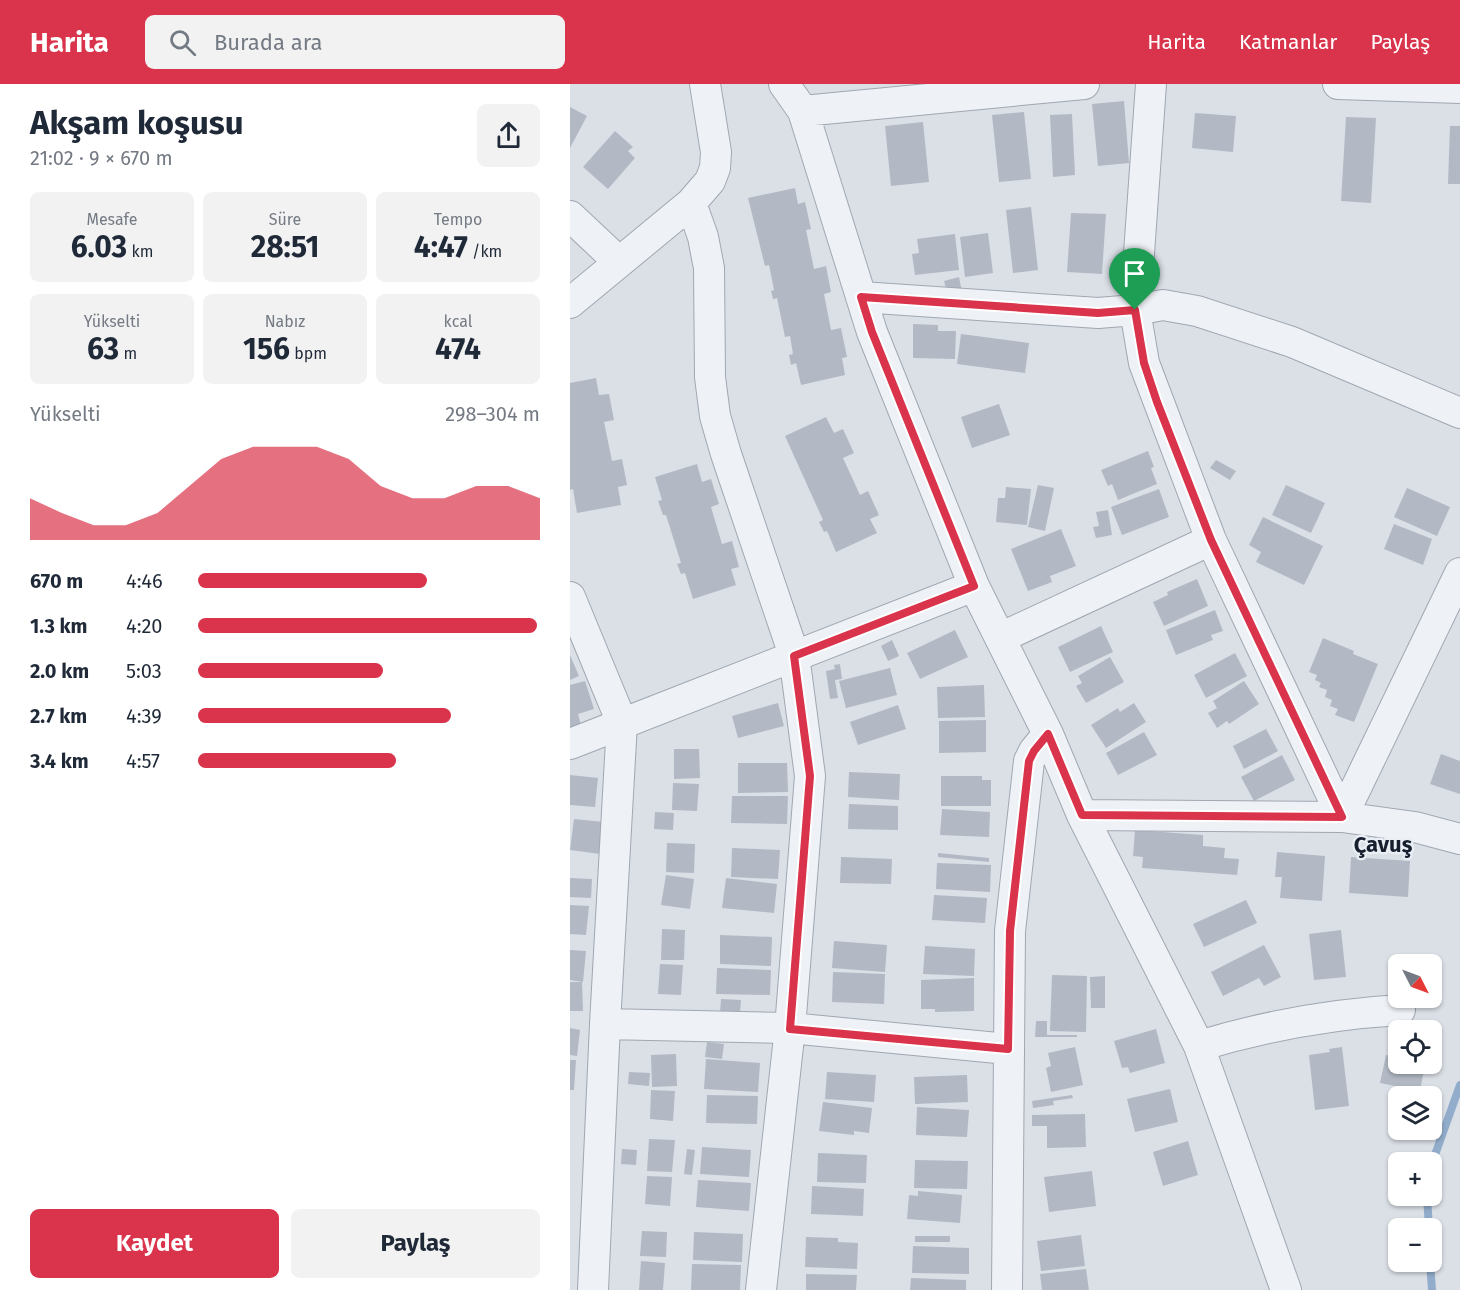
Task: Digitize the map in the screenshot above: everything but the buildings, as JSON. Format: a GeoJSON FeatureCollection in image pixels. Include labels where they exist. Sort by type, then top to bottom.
{"type":"FeatureCollection","features":[{"type":"Feature","properties":{"kind":"street"},"geometry":{"type":"LineString","coordinates":[[570,303],[691,203],[710,181],[715,168],[716,152],[705,84]]}},
{"type":"Feature","properties":{"kind":"street"},"geometry":{"type":"LineString","coordinates":[[784,84],[803,111],[872,332],[974,586],[1048,734],[1082,815],[1199,1046],[1286,1290]]}},
{"type":"Feature","properties":{"kind":"street"},"geometry":{"type":"LineString","coordinates":[[803,111],[1084,84]]}},
{"type":"Feature","properties":{"kind":"street"},"geometry":{"type":"LineString","coordinates":[[1151,84],[1135,310],[1144,363],[1211,540],[1342,817]]}},
{"type":"Feature","properties":{"kind":"street"},"geometry":{"type":"LineString","coordinates":[[1338,84],[1460,88]]}},
{"type":"Feature","properties":{"kind":"street"},"geometry":{"type":"LineString","coordinates":[[691,203],[703,237],[709,268],[710,377],[716,416],[726,454],[794,656],[810,776],[790,1029],[761,1290]]}},
{"type":"Feature","properties":{"kind":"street"},"geometry":{"type":"LineString","coordinates":[[570,216],[619,262]]}},
{"type":"Feature","properties":{"kind":"street"},"geometry":{"type":"LineString","coordinates":[[861,297],[1098,313],[1162,305],[1197,311],[1292,342],[1460,413]]}},
{"type":"Feature","properties":{"kind":"street"},"geometry":{"type":"LineString","coordinates":[[1000,638],[1211,540]]}},
{"type":"Feature","properties":{"kind":"street"},"geometry":{"type":"LineString","coordinates":[[1342,817],[1460,573]]}},
{"type":"Feature","properties":{"kind":"street"},"geometry":{"type":"LineString","coordinates":[[570,744],[974,586]]}},
{"type":"Feature","properties":{"kind":"street"},"geometry":{"type":"LineString","coordinates":[[570,597],[622,723],[604,1024],[593,1290]]}},
{"type":"Feature","properties":{"kind":"street"},"geometry":{"type":"LineString","coordinates":[[1007,1290],[1010,931],[1029,761],[1048,734]]}},
{"type":"Feature","properties":{"kind":"street"},"geometry":{"type":"LineString","coordinates":[[1082,815],[1342,817],[1415,826],[1460,839]]}},
{"type":"Feature","properties":{"kind":"street"},"geometry":{"type":"LineString","coordinates":[[1199,1046],[1286,1023],[1400,1010]]}},
{"type":"Feature","properties":{"kind":"street"},"geometry":{"type":"LineString","coordinates":[[604,1024],[790,1029],[1008,1049]]}},
{"type":"Feature","properties":{"kind":"waterway"},"geometry":{"type":"LineString","coordinates":[[1436,1152],[1460,1085]]}},
{"type":"Feature","properties":{"kind":"waterway"},"geometry":{"type":"LineString","coordinates":[[1428,1206],[1428,1218]]}},
{"type":"Feature","properties":{"kind":"waterway"},"geometry":{"type":"LineString","coordinates":[[1431,1272],[1432,1290]]}},
{"type":"Feature","properties":{"kind":"district","name":"Çavuş"},"geometry":{"type":"Point","coordinates":[1383,844]}},
{"type":"Feature","properties":{"kind":"route"},"geometry":{"type":"LineString","coordinates":[[861,297],[1098,313],[1135,310],[1144,363],[1211,540],[1342,817],[1082,815],[1048,734],[1041,740],[1029,761],[1010,931],[1008,1049],[790,1029],[810,776],[794,656],[974,586],[872,332],[861,297]]}}]}
